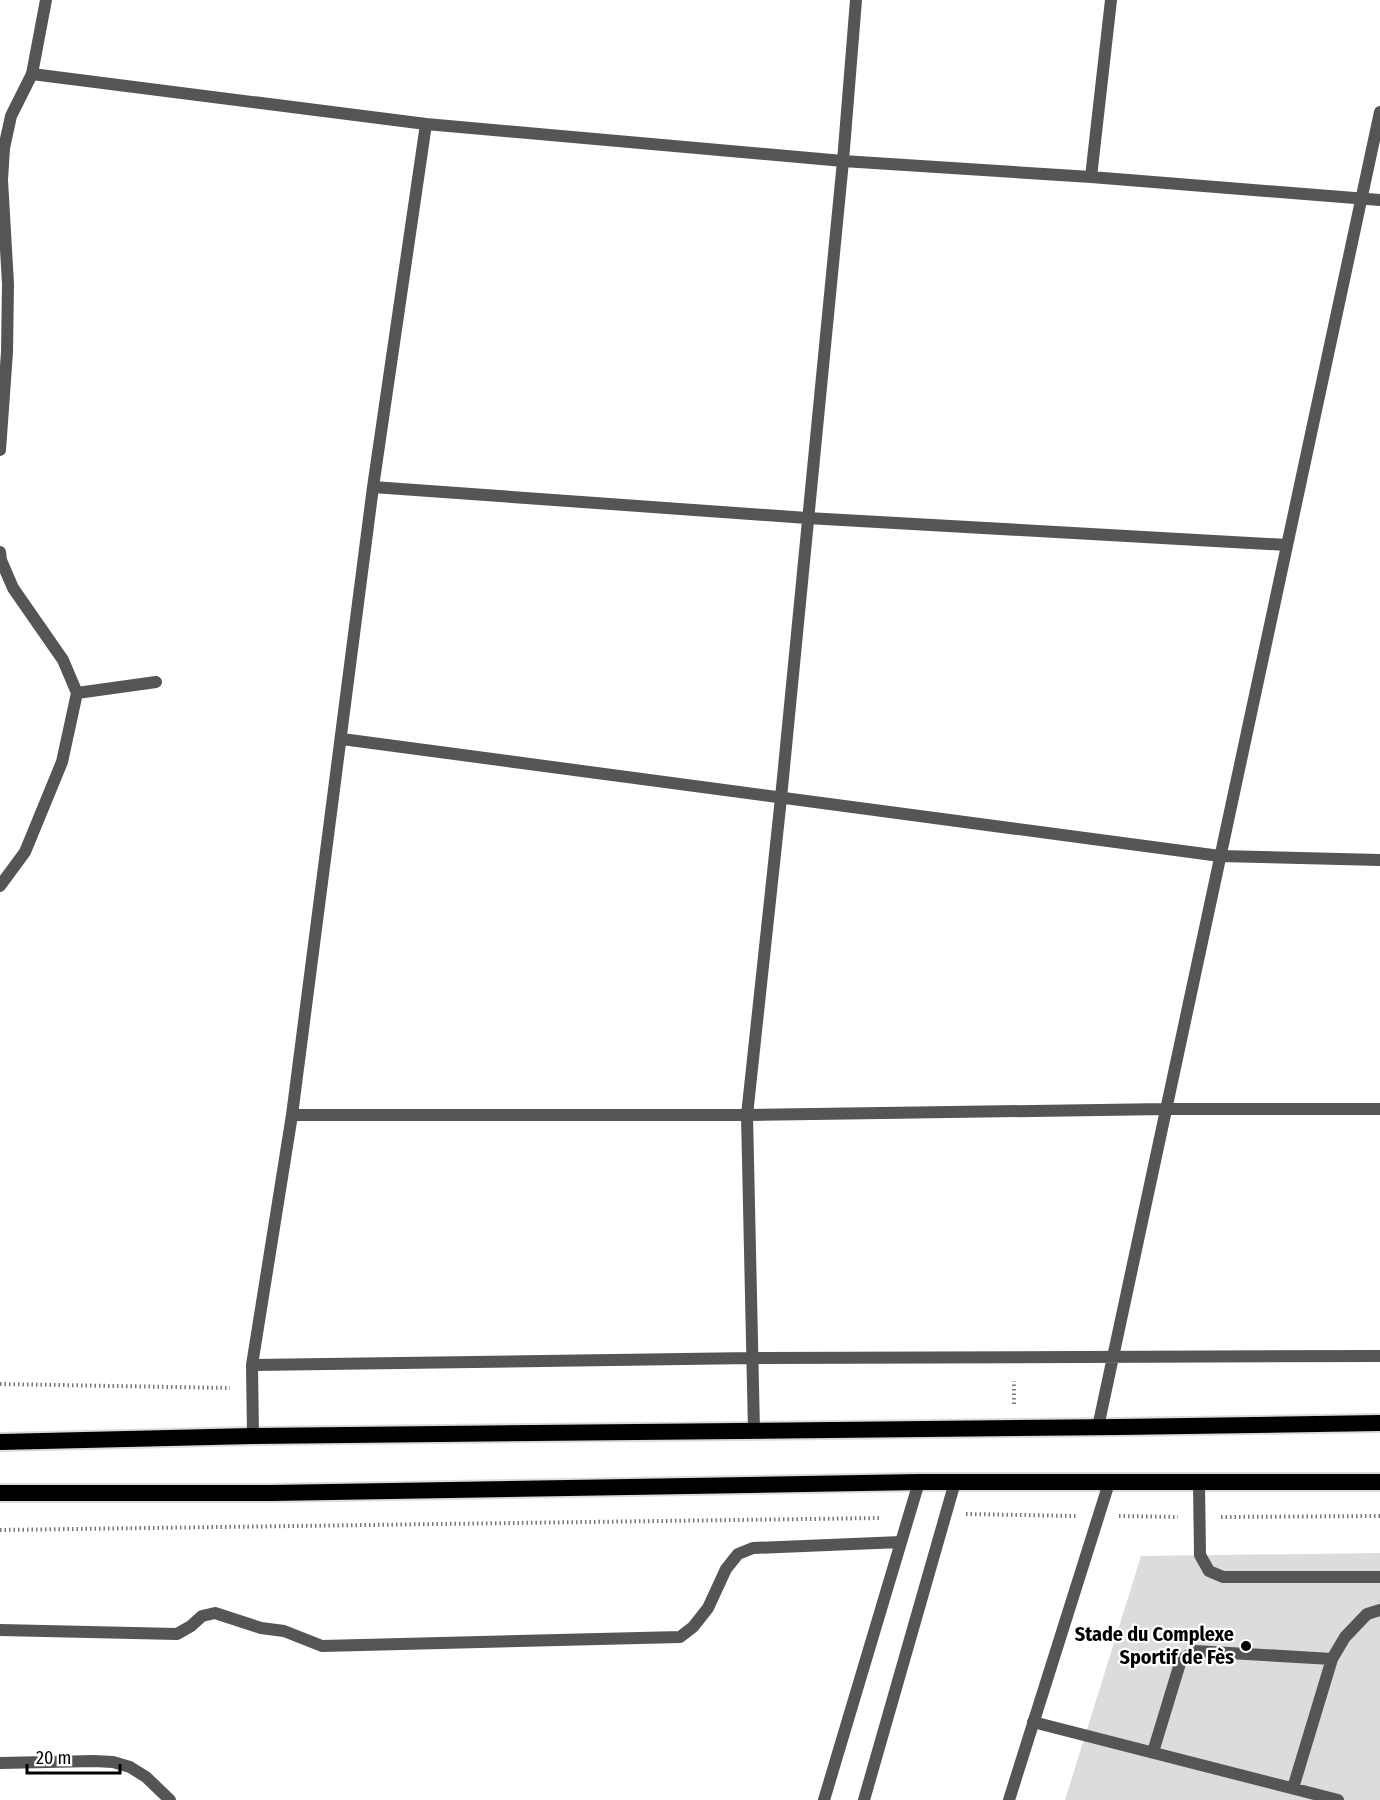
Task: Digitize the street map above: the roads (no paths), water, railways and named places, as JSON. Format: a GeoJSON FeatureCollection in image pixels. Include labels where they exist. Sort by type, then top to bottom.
{"type":"FeatureCollection","features":[{"type":"Feature","properties":{"kind":"highway"},"geometry":{"type":"LineString","coordinates":[[0,1442],[253,1436],[1380,1423]]}},
{"type":"Feature","properties":{"kind":"highway"},"geometry":{"type":"LineString","coordinates":[[0,1493],[271,1493],[919,1482],[1380,1482]]}},
{"type":"Feature","properties":{"kind":"street"},"geometry":{"type":"LineString","coordinates":[[0,450],[7,352],[8,284],[2,180],[4,147],[11,116],[32,74],[46,0]]}},
{"type":"Feature","properties":{"kind":"street"},"geometry":{"type":"LineString","coordinates":[[754,1431],[747,1115],[782,798],[843,160],[856,0]]}},
{"type":"Feature","properties":{"kind":"street"},"geometry":{"type":"LineString","coordinates":[[1091,177],[1111,0]]}},
{"type":"Feature","properties":{"kind":"street"},"geometry":{"type":"LineString","coordinates":[[32,74],[426,124],[843,160],[1380,200]]}},
{"type":"Feature","properties":{"kind":"street"},"geometry":{"type":"LineString","coordinates":[[1098,1427],[1380,112]]}},
{"type":"Feature","properties":{"kind":"street"},"geometry":{"type":"LineString","coordinates":[[253,1436],[252,1365],[292,1115],[373,487],[426,124]]}},
{"type":"Feature","properties":{"kind":"street"},"geometry":{"type":"LineString","coordinates":[[373,487],[807,518],[1287,545]]}},
{"type":"Feature","properties":{"kind":"street"},"geometry":{"type":"LineString","coordinates":[[0,552],[12,588],[63,660],[77,693],[62,762],[25,852],[0,886]]}},
{"type":"Feature","properties":{"kind":"street"},"geometry":{"type":"LineString","coordinates":[[77,693],[156,682]]}},
{"type":"Feature","properties":{"kind":"street"},"geometry":{"type":"LineString","coordinates":[[342,740],[1220,856],[1380,860]]}},
{"type":"Feature","properties":{"kind":"street"},"geometry":{"type":"LineString","coordinates":[[292,1115],[747,1115],[1166,1109],[1380,1109]]}},
{"type":"Feature","properties":{"kind":"street"},"geometry":{"type":"LineString","coordinates":[[252,1365],[752,1358],[1380,1356]]}},
{"type":"Feature","properties":{"kind":"street"},"geometry":{"type":"LineString","coordinates":[[824,1800],[919,1482]]}},
{"type":"Feature","properties":{"kind":"street"},"geometry":{"type":"LineString","coordinates":[[864,1800],[955,1482]]}},
{"type":"Feature","properties":{"kind":"street"},"geometry":{"type":"LineString","coordinates":[[1198,1482],[1200,1555],[1209,1571],[1223,1577],[1380,1577]]}},
{"type":"Feature","properties":{"kind":"street"},"geometry":{"type":"LineString","coordinates":[[1009,1800],[1109,1483]]}},
{"type":"Feature","properties":{"kind":"street"},"geometry":{"type":"LineString","coordinates":[[0,1630],[177,1634],[202,1616],[215,1613],[261,1628],[284,1631],[322,1646],[680,1637],[693,1627],[708,1608],[726,1569],[738,1554],[753,1548],[901,1542]]}},
{"type":"Feature","properties":{"kind":"street"},"geometry":{"type":"LineString","coordinates":[[1293,1788],[1332,1659],[1345,1637],[1367,1614],[1380,1610]]}},
{"type":"Feature","properties":{"kind":"street"},"geometry":{"type":"LineString","coordinates":[[1153,1752],[1181,1660],[1195,1651],[1332,1659]]}},
{"type":"Feature","properties":{"kind":"street"},"geometry":{"type":"LineString","coordinates":[[1033,1722],[1338,1800]]}},
{"type":"Feature","properties":{"kind":"street"},"geometry":{"type":"LineString","coordinates":[[0,1763],[113,1762],[130,1767],[147,1777],[170,1800]]}},
{"type":"Feature","properties":{"kind":"place","name":"Stade du Complexe Sportif de Fès"},"geometry":{"type":"Point","coordinates":[1246,1646]}}]}
